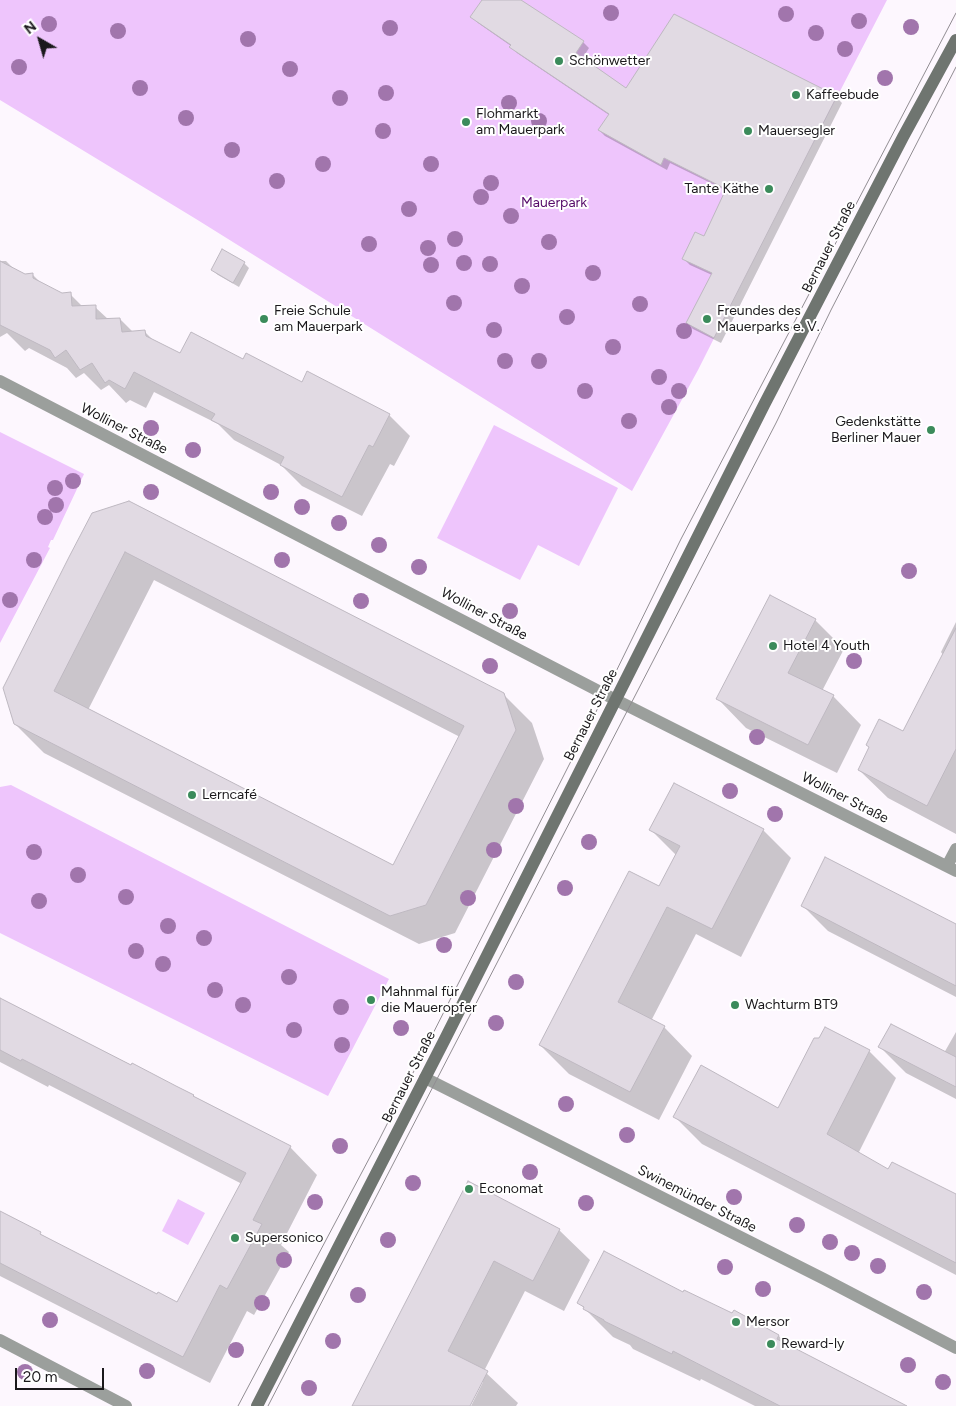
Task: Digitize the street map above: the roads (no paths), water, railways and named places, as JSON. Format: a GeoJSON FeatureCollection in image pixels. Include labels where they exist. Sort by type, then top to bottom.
{"type":"FeatureCollection","features":[{"type":"Feature","properties":{"kind":"main road","name":"Bernauer Straße"},"geometry":{"type":"LineString","coordinates":[[257,1406],[425,1078],[764,404],[903,137],[956,40]]}},
{"type":"Feature","properties":{"kind":"street","name":"Wolliner Straße"},"geometry":{"type":"LineString","coordinates":[[0,382],[616,700],[951,869]]}},
{"type":"Feature","properties":{"kind":"street"},"geometry":{"type":"LineString","coordinates":[[951,869],[956,849]]}},
{"type":"Feature","properties":{"kind":"street","name":"Swinemünder Straße"},"geometry":{"type":"LineString","coordinates":[[425,1078],[824,1279],[956,1348]]}},
{"type":"Feature","properties":{"kind":"street"},"geometry":{"type":"LineString","coordinates":[[0,1340],[126,1406]]}},
{"type":"Feature","properties":{"kind":"tram line"},"geometry":{"type":"LineString","coordinates":[[238,1406],[379,1140],[605,694],[681,539],[956,13]]}},
{"type":"Feature","properties":{"kind":"tram line"},"geometry":{"type":"LineString","coordinates":[[268,1406],[776,423],[831,310],[956,67]]}},
{"type":"Feature","properties":{"kind":"place","name":"Schönwetter"},"geometry":{"type":"Point","coordinates":[559,61]}},
{"type":"Feature","properties":{"kind":"place","name":"Kaffeebude"},"geometry":{"type":"Point","coordinates":[796,95]}},
{"type":"Feature","properties":{"kind":"place","name":"Flohmarkt am Mauerpark"},"geometry":{"type":"Point","coordinates":[466,122]}},
{"type":"Feature","properties":{"kind":"place","name":"Mauersegler"},"geometry":{"type":"Point","coordinates":[748,131]}},
{"type":"Feature","properties":{"kind":"place","name":"Tante Käthe"},"geometry":{"type":"Point","coordinates":[769,189]}},
{"type":"Feature","properties":{"kind":"place","name":"Freie Schule am Mauerpark"},"geometry":{"type":"Point","coordinates":[264,319]}},
{"type":"Feature","properties":{"kind":"place","name":"Freundes des Mauerparks e. V."},"geometry":{"type":"Point","coordinates":[707,319]}},
{"type":"Feature","properties":{"kind":"place","name":"Gedenkstätte Berliner Mauer"},"geometry":{"type":"Point","coordinates":[931,430]}},
{"type":"Feature","properties":{"kind":"place","name":"Hotel 4 Youth"},"geometry":{"type":"Point","coordinates":[773,646]}},
{"type":"Feature","properties":{"kind":"place","name":"Lerncafé"},"geometry":{"type":"Point","coordinates":[192,795]}},
{"type":"Feature","properties":{"kind":"place","name":"Mahnmal für die Maueropfer"},"geometry":{"type":"Point","coordinates":[371,1000]}},
{"type":"Feature","properties":{"kind":"place","name":"Wachturm BT9"},"geometry":{"type":"Point","coordinates":[735,1005]}},
{"type":"Feature","properties":{"kind":"place","name":"Economat"},"geometry":{"type":"Point","coordinates":[469,1189]}},
{"type":"Feature","properties":{"kind":"place","name":"Supersonico"},"geometry":{"type":"Point","coordinates":[235,1238]}},
{"type":"Feature","properties":{"kind":"place","name":"Mersor"},"geometry":{"type":"Point","coordinates":[736,1322]}},
{"type":"Feature","properties":{"kind":"place","name":"Reward-ly"},"geometry":{"type":"Point","coordinates":[771,1344]}},
{"type":"Feature","properties":{"kind":"park label","name":"Mauerpark"},"geometry":{"type":"Point","coordinates":[554,203]}}]}
